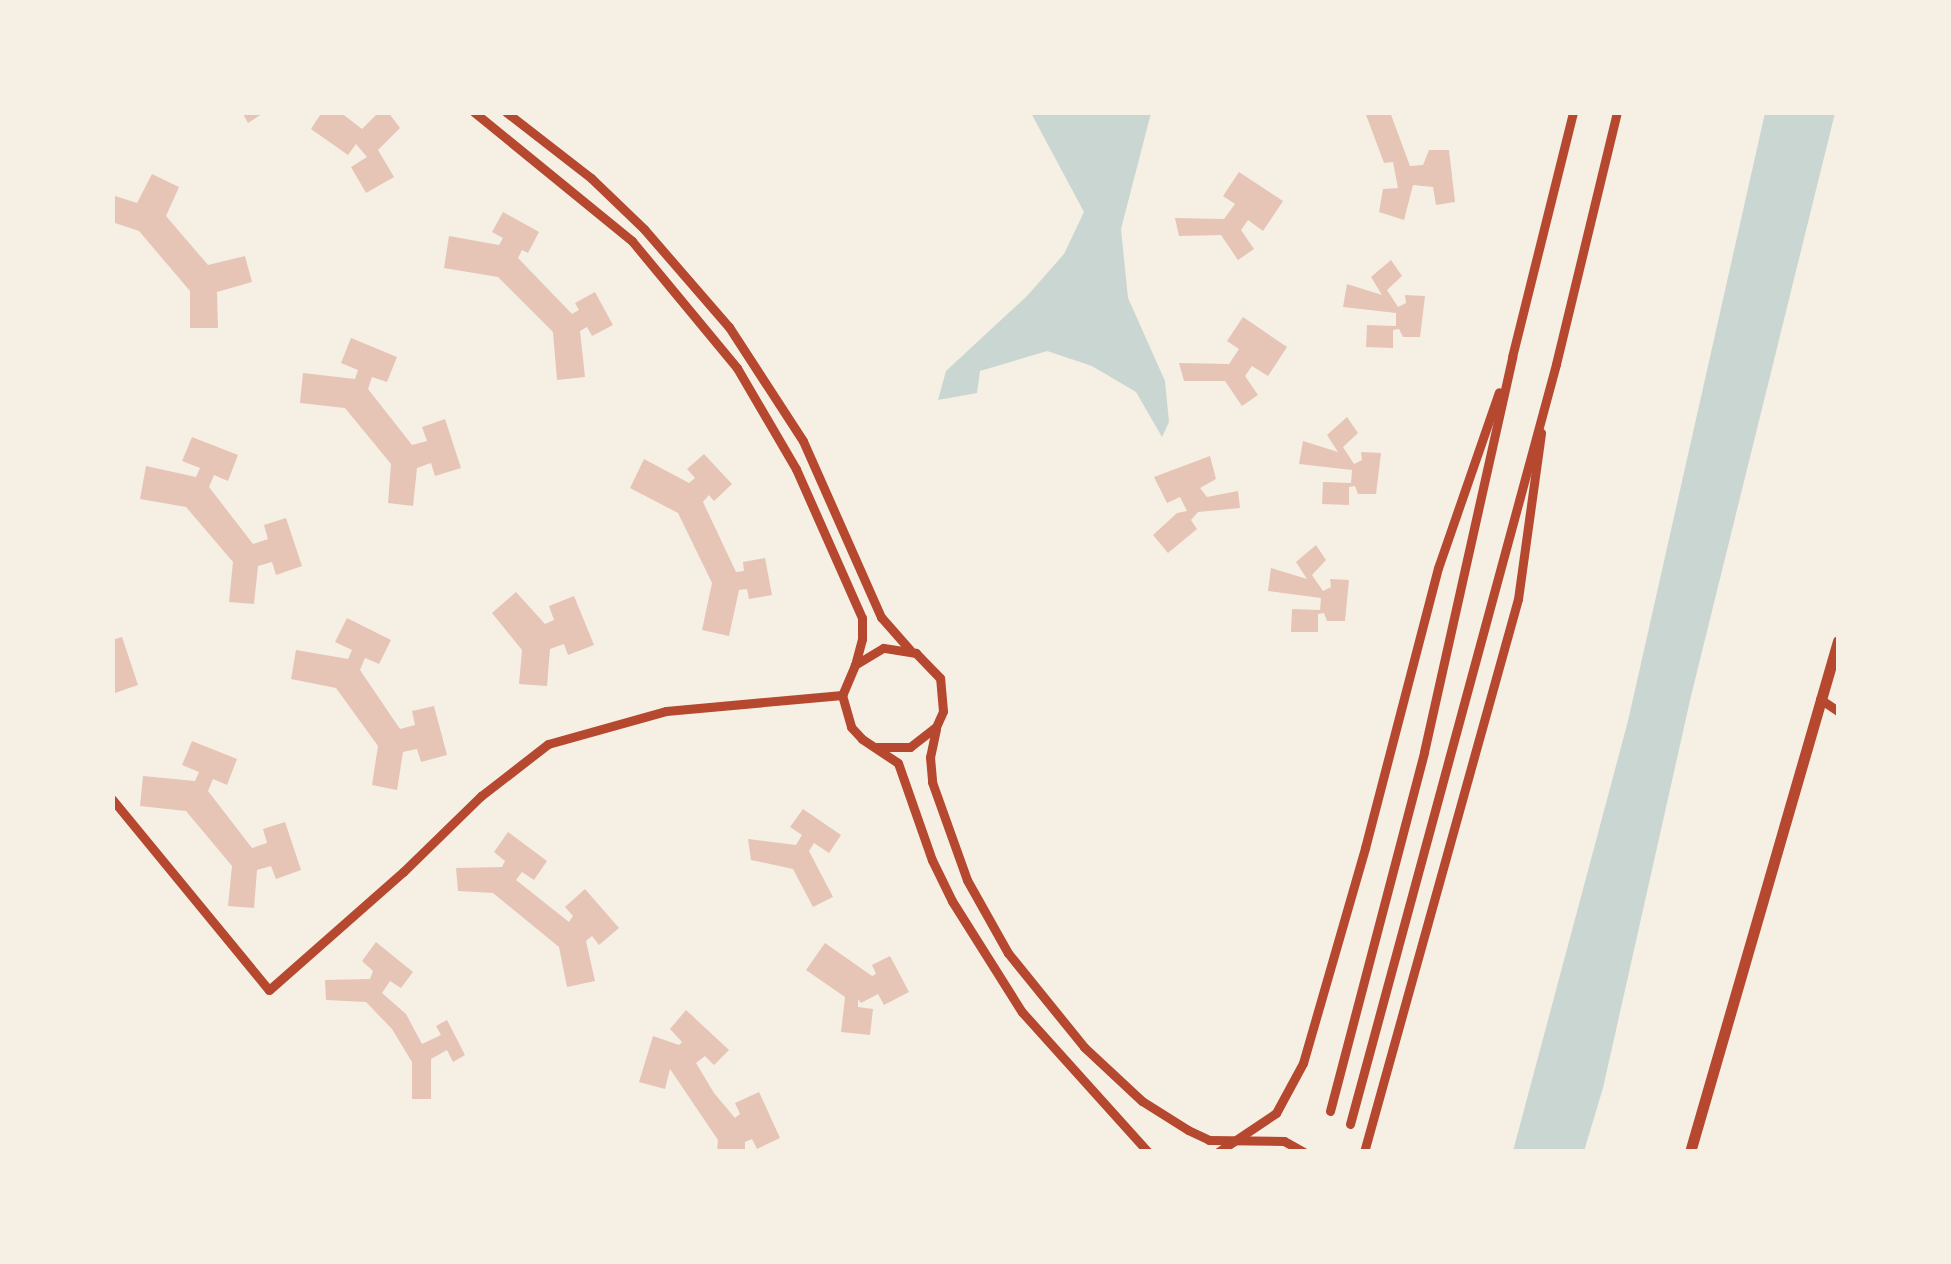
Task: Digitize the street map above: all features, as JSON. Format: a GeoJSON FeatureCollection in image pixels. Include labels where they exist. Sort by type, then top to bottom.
{"type":"FeatureCollection","features":[{"type":"Feature","properties":{"kind":"street"},"geometry":{"type":"LineString","coordinates":[[474,112],[632,241],[737,368],[796,468],[862,618],[862,639],[842,695],[850,727],[892,756],[905,775],[932,860],[994,971],[1042,1038],[1148,1152]]}},
{"type":"Feature","properties":{"kind":"street"},"geometry":{"type":"LineString","coordinates":[[506,112],[604,190],[729,327],[803,441],[880,617],[912,652],[930,663],[940,678],[944,694],[930,757],[932,782],[948,836],[986,917],[1038,996],[1084,1048],[1142,1101],[1209,1140],[1271,1140],[1304,1152]]}},
{"type":"Feature","properties":{"kind":"street"},"geometry":{"type":"LineString","coordinates":[[1330,1111],[1424,752],[1512,357],[1574,112]]}},
{"type":"Feature","properties":{"kind":"street"},"geometry":{"type":"LineString","coordinates":[[1350,1124],[1546,400],[1617,112]]}},
{"type":"Feature","properties":{"kind":"street"},"geometry":{"type":"LineString","coordinates":[[1218,1152],[1276,1113],[1304,1064],[1448,533],[1512,357]]}},
{"type":"Feature","properties":{"kind":"street"},"geometry":{"type":"LineString","coordinates":[[1364,1152],[1518,599],[1546,400]]}},
{"type":"Feature","properties":{"kind":"street"},"geometry":{"type":"LineString","coordinates":[[1690,1152],[1838,640]]}},
{"type":"Feature","properties":{"kind":"street"},"geometry":{"type":"LineString","coordinates":[[854,664],[883,648],[912,652]]}},
{"type":"Feature","properties":{"kind":"street"},"geometry":{"type":"LineString","coordinates":[[112,800],[269,990],[403,872],[481,796],[548,744],[666,712],[842,695]]}},
{"type":"Feature","properties":{"kind":"street"},"geometry":{"type":"LineString","coordinates":[[1820,699],[1838,711]]}},
{"type":"Feature","properties":{"kind":"street"},"geometry":{"type":"LineString","coordinates":[[877,747],[910,747],[936,726]]}},
{"type":"Feature","properties":{"kind":"shaded area"},"geometry":{"type":"Polygon","coordinates":[[[1031,113],[1151,113],[1121,229],[1128,298],[1165,381],[1169,422],[1162,437],[1136,392],[1092,366],[1047,351],[980,371],[977,393],[938,400],[946,371],[1027,296],[1064,254],[1084,212],[1031,113]]]}},
{"type":"Feature","properties":{"kind":"shaded area"},"geometry":{"type":"Polygon","coordinates":[[[1765,113],[1835,113],[1691,696],[1603,1088],[1584,1151],[1513,1151],[1628,721],[1765,113]]]}},
{"type":"Feature","properties":{"kind":"building"},"geometry":{"type":"Polygon","coordinates":[[[242,112],[265,112],[248,123],[242,112]]]}},
{"type":"Feature","properties":{"kind":"building"},"geometry":{"type":"Polygon","coordinates":[[[322,112],[340,112],[362,129],[379,112],[388,112],[400,128],[378,150],[394,177],[366,193],[351,167],[367,157],[356,144],[348,155],[311,129],[322,112]]]}},
{"type":"Feature","properties":{"kind":"building"},"geometry":{"type":"Polygon","coordinates":[[[1365,112],[1390,112],[1410,166],[1423,165],[1429,150],[1449,150],[1455,202],[1436,205],[1433,187],[1413,185],[1404,220],[1379,212],[1383,189],[1398,188],[1393,162],[1384,163],[1365,112]]]}},
{"type":"Feature","properties":{"kind":"building"},"geometry":{"type":"Polygon","coordinates":[[[1239,172],[1283,201],[1263,231],[1248,220],[1241,230],[1254,249],[1238,260],[1221,235],[1179,236],[1175,218],[1224,219],[1235,204],[1223,196],[1239,172]]]}},
{"type":"Feature","properties":{"kind":"building"},"geometry":{"type":"Polygon","coordinates":[[[152,174],[179,187],[166,216],[208,265],[245,256],[252,282],[217,292],[218,328],[190,328],[190,291],[139,231],[112,222],[112,195],[137,203],[152,174]]]}},
{"type":"Feature","properties":{"kind":"building"},"geometry":{"type":"Polygon","coordinates":[[[503,212],[539,232],[528,253],[522,250],[518,258],[572,314],[579,310],[575,303],[595,292],[613,325],[592,336],[587,327],[580,331],[585,377],[557,380],[553,332],[498,277],[444,268],[449,236],[499,245],[503,238],[492,232],[503,212]]]}},
{"type":"Feature","properties":{"kind":"building"},"geometry":{"type":"Polygon","coordinates":[[[1391,260],[1402,276],[1387,290],[1398,307],[1406,303],[1405,295],[1425,296],[1420,337],[1403,337],[1399,329],[1393,330],[1393,348],[1366,347],[1367,325],[1396,326],[1396,313],[1343,307],[1347,284],[1382,295],[1371,277],[1391,260]]]}},
{"type":"Feature","properties":{"kind":"building"},"geometry":{"type":"Polygon","coordinates":[[[1243,317],[1287,347],[1268,376],[1252,366],[1245,376],[1258,395],[1242,406],[1225,381],[1184,381],[1179,363],[1229,364],[1239,349],[1227,341],[1243,317]]]}},
{"type":"Feature","properties":{"kind":"building"},"geometry":{"type":"Polygon","coordinates":[[[351,338],[397,357],[387,382],[372,377],[368,389],[412,445],[427,441],[422,427],[445,419],[461,468],[435,476],[431,463],[417,468],[413,506],[388,503],[391,464],[345,408],[300,403],[303,373],[355,379],[358,370],[341,363],[351,338]]]}},
{"type":"Feature","properties":{"kind":"building"},"geometry":{"type":"Polygon","coordinates":[[[1347,417],[1358,433],[1343,447],[1354,464],[1362,460],[1361,452],[1381,453],[1376,494],[1358,494],[1355,486],[1349,487],[1349,505],[1322,504],[1323,482],[1351,483],[1352,470],[1299,464],[1303,441],[1338,452],[1327,435],[1347,417]]]}},
{"type":"Feature","properties":{"kind":"building"},"geometry":{"type":"Polygon","coordinates":[[[192,437],[238,455],[228,481],[214,475],[209,487],[253,544],[268,539],[264,525],[286,518],[302,566],[276,575],[272,562],[258,566],[254,604],[229,602],[233,562],[186,507],[140,499],[146,466],[196,477],[200,468],[182,461],[192,437]]]}},
{"type":"Feature","properties":{"kind":"building"},"geometry":{"type":"Polygon","coordinates":[[[704,454],[732,484],[714,501],[709,495],[703,502],[736,572],[744,571],[743,562],[765,558],[772,595],[749,599],[747,589],[739,590],[729,636],[702,630],[712,583],[678,513],[630,488],[644,459],[689,483],[695,478],[687,469],[704,454]]]}},
{"type":"Feature","properties":{"kind":"building"},"geometry":{"type":"Polygon","coordinates":[[[1210,456],[1216,479],[1200,488],[1207,497],[1238,491],[1240,508],[1198,512],[1191,520],[1197,529],[1168,553],[1153,535],[1177,513],[1187,511],[1180,497],[1167,503],[1154,477],[1210,456]]]}},
{"type":"Feature","properties":{"kind":"building"},"geometry":{"type":"Polygon","coordinates":[[[1316,545],[1326,560],[1312,575],[1323,591],[1331,587],[1330,579],[1349,580],[1345,621],[1327,621],[1324,613],[1318,614],[1318,632],[1291,632],[1292,609],[1320,610],[1321,598],[1268,591],[1271,568],[1307,579],[1296,562],[1316,545]]]}},
{"type":"Feature","properties":{"kind":"building"},"geometry":{"type":"Polygon","coordinates":[[[516,592],[545,624],[554,620],[549,606],[574,596],[594,645],[568,655],[564,644],[550,649],[547,686],[519,684],[522,650],[492,613],[516,592]]]}},
{"type":"Feature","properties":{"kind":"building"},"geometry":{"type":"Polygon","coordinates":[[[347,618],[391,640],[379,664],[365,658],[360,670],[400,729],[415,725],[412,711],[434,706],[447,755],[421,762],[417,749],[403,752],[397,790],[372,785],[378,746],[336,688],[291,679],[296,650],[348,659],[352,650],[335,642],[347,618]]]}},
{"type":"Feature","properties":{"kind":"building"},"geometry":{"type":"Polygon","coordinates":[[[122,637],[138,685],[112,694],[112,640],[122,637]]]}},
{"type":"Feature","properties":{"kind":"building"},"geometry":{"type":"Polygon","coordinates":[[[192,741],[237,759],[227,785],[213,779],[208,791],[252,848],[267,843],[263,829],[285,822],[301,870],[276,879],[271,866],[257,870],[254,908],[228,906],[232,866],[186,811],[140,806],[143,776],[195,781],[199,772],[182,765],[192,741]]]}},
{"type":"Feature","properties":{"kind":"building"},"geometry":{"type":"Polygon","coordinates":[[[803,809],[841,835],[829,853],[814,843],[809,851],[833,897],[813,907],[793,869],[751,860],[748,839],[796,845],[802,835],[790,827],[803,809]]]}},
{"type":"Feature","properties":{"kind":"building"},"geometry":{"type":"Polygon","coordinates":[[[508,832],[547,861],[534,880],[522,872],[516,880],[569,922],[573,916],[565,907],[585,889],[619,928],[599,945],[592,936],[586,941],[595,981],[567,987],[559,947],[493,893],[458,891],[456,868],[502,867],[505,861],[494,852],[508,832]]]}},
{"type":"Feature","properties":{"kind":"building"},"geometry":{"type":"Polygon","coordinates":[[[376,942],[413,972],[401,988],[390,981],[382,993],[406,1014],[422,1044],[441,1035],[436,1026],[447,1020],[465,1055],[453,1062],[447,1050],[431,1059],[431,1099],[412,1099],[412,1062],[392,1029],[366,1002],[326,1000],[325,980],[370,979],[373,971],[362,961],[376,942]]]}},
{"type":"Feature","properties":{"kind":"building"},"geometry":{"type":"Polygon","coordinates":[[[825,943],[872,976],[876,974],[872,965],[890,956],[909,992],[884,1005],[878,994],[861,1003],[858,999],[858,1007],[873,1009],[870,1035],[841,1032],[845,997],[806,970],[825,943]]]}},
{"type":"Feature","properties":{"kind":"building"},"geometry":{"type":"Polygon","coordinates":[[[686,1010],[729,1050],[714,1065],[705,1056],[696,1063],[714,1093],[735,1118],[740,1114],[735,1103],[759,1092],[780,1138],[757,1149],[752,1139],[745,1142],[745,1152],[717,1152],[718,1140],[670,1069],[665,1089],[639,1082],[653,1036],[679,1045],[682,1042],[670,1029],[686,1010]]]}}]}
